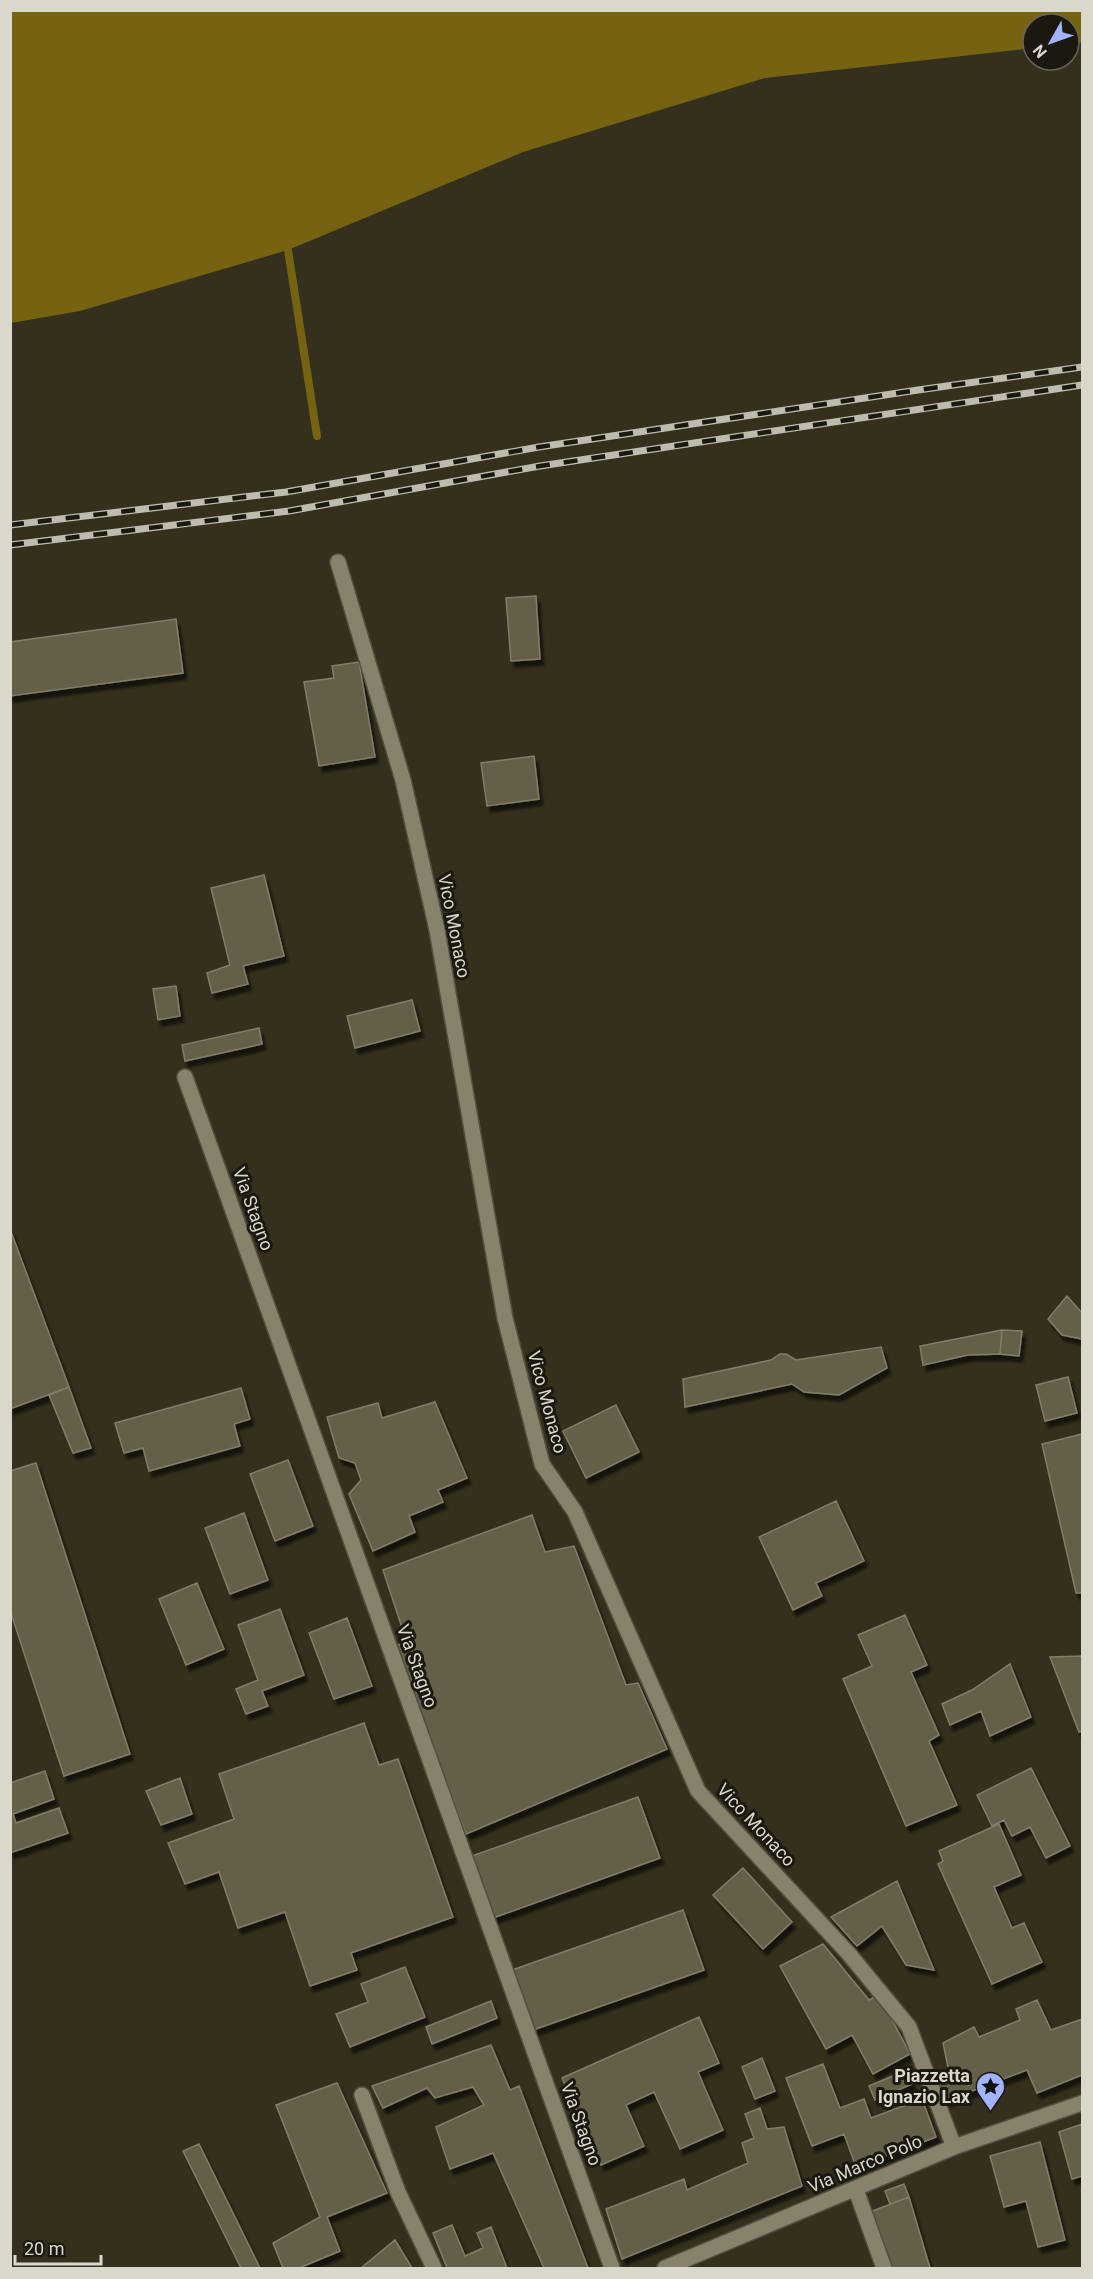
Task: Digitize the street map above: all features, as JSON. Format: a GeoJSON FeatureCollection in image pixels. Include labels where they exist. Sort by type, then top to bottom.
{"type":"FeatureCollection","features":[{"type":"Feature","properties":{"kind":"street","name":"Vico Monaco"},"geometry":{"type":"LineString","coordinates":[[338,562],[403,780],[434,919],[505,1318],[542,1464],[575,1512],[698,1791],[849,1954],[909,2027],[954,2147]]}},
{"type":"Feature","properties":{"kind":"street","name":"Via Stagno"},"geometry":{"type":"LineString","coordinates":[[185,1077],[612,2268]]}},
{"type":"Feature","properties":{"kind":"street"},"geometry":{"type":"LineString","coordinates":[[362,2095],[398,2192],[434,2268]]}},
{"type":"Feature","properties":{"kind":"street","name":"Via Marco Polo"},"geometry":{"type":"LineString","coordinates":[[664,2268],[856,2190],[954,2147],[1083,2103]]}},
{"type":"Feature","properties":{"kind":"street"},"geometry":{"type":"LineString","coordinates":[[856,2190],[884,2268]]}},
{"type":"Feature","properties":{"kind":"shaded area"},"geometry":{"type":"Polygon","coordinates":[[[11,10],[1082,10],[1082,42],[1081,12],[1021,12],[1021,49],[765,78],[523,152],[288,250],[80,311],[11,323],[11,10]]]}},
{"type":"Feature","properties":{"kind":"building"},"geometry":{"type":"Polygon","coordinates":[[[536,596],[540,659],[511,661],[506,598],[536,596]]]}},
{"type":"Feature","properties":{"kind":"building"},"geometry":{"type":"Polygon","coordinates":[[[176,619],[183,673],[10,696],[10,642],[176,619]]]}},
{"type":"Feature","properties":{"kind":"building"},"geometry":{"type":"Polygon","coordinates":[[[359,662],[375,757],[319,766],[304,682],[334,678],[332,666],[359,662]]]}},
{"type":"Feature","properties":{"kind":"building"},"geometry":{"type":"Polygon","coordinates":[[[534,756],[539,799],[487,806],[481,763],[534,756]]]}},
{"type":"Feature","properties":{"kind":"building"},"geometry":{"type":"Polygon","coordinates":[[[264,875],[284,956],[243,966],[248,984],[212,993],[207,973],[230,965],[211,888],[264,875]]]}},
{"type":"Feature","properties":{"kind":"building"},"geometry":{"type":"Polygon","coordinates":[[[176,986],[180,1016],[158,1020],[153,989],[176,986]]]}},
{"type":"Feature","properties":{"kind":"building"},"geometry":{"type":"Polygon","coordinates":[[[412,1000],[420,1031],[355,1048],[347,1016],[412,1000]]]}},
{"type":"Feature","properties":{"kind":"building"},"geometry":{"type":"Polygon","coordinates":[[[259,1028],[262,1044],[185,1061],[182,1045],[259,1028]]]}},
{"type":"Feature","properties":{"kind":"building"},"geometry":{"type":"Polygon","coordinates":[[[10,1229],[69,1387],[10,1409],[10,1229]]]}},
{"type":"Feature","properties":{"kind":"building"},"geometry":{"type":"Polygon","coordinates":[[[1067,1296],[1082,1313],[1082,1339],[1062,1335],[1048,1319],[1067,1296]]]}},
{"type":"Feature","properties":{"kind":"building"},"geometry":{"type":"Polygon","coordinates":[[[1002,1330],[1000,1354],[968,1355],[923,1365],[920,1346],[1002,1330]]]}},
{"type":"Feature","properties":{"kind":"building"},"geometry":{"type":"Polygon","coordinates":[[[1002,1330],[1022,1331],[1019,1356],[1000,1354],[1002,1330]]]}},
{"type":"Feature","properties":{"kind":"building"},"geometry":{"type":"Polygon","coordinates":[[[881,1347],[887,1368],[839,1395],[804,1392],[792,1384],[685,1407],[683,1379],[771,1360],[780,1354],[786,1354],[796,1360],[881,1347]]]}},
{"type":"Feature","properties":{"kind":"building"},"geometry":{"type":"Polygon","coordinates":[[[1068,1377],[1077,1413],[1045,1421],[1036,1385],[1068,1377]]]}},
{"type":"Feature","properties":{"kind":"building"},"geometry":{"type":"Polygon","coordinates":[[[69,1387],[91,1448],[73,1453],[49,1395],[69,1387]]]}},
{"type":"Feature","properties":{"kind":"building"},"geometry":{"type":"Polygon","coordinates":[[[241,1388],[250,1419],[234,1424],[240,1446],[149,1471],[143,1448],[124,1453],[115,1423],[241,1388]]]}},
{"type":"Feature","properties":{"kind":"building"},"geometry":{"type":"Polygon","coordinates":[[[435,1402],[467,1478],[438,1490],[443,1502],[409,1516],[415,1532],[373,1551],[349,1494],[361,1480],[355,1463],[339,1458],[327,1417],[378,1403],[382,1418],[435,1402]]]}},
{"type":"Feature","properties":{"kind":"building"},"geometry":{"type":"Polygon","coordinates":[[[616,1405],[639,1452],[586,1478],[563,1431],[616,1405]]]}},
{"type":"Feature","properties":{"kind":"building"},"geometry":{"type":"Polygon","coordinates":[[[1082,1434],[1082,1593],[1076,1593],[1042,1444],[1082,1434]]]}},
{"type":"Feature","properties":{"kind":"building"},"geometry":{"type":"Polygon","coordinates":[[[288,1460],[313,1526],[275,1541],[250,1474],[288,1460]]]}},
{"type":"Feature","properties":{"kind":"building"},"geometry":{"type":"Polygon","coordinates":[[[36,1463],[130,1754],[64,1776],[10,1610],[10,1471],[36,1463]]]}},
{"type":"Feature","properties":{"kind":"building"},"geometry":{"type":"Polygon","coordinates":[[[836,1501],[864,1561],[816,1583],[822,1596],[793,1610],[759,1537],[836,1501]]]}},
{"type":"Feature","properties":{"kind":"building"},"geometry":{"type":"Polygon","coordinates":[[[244,1513],[268,1580],[230,1594],[205,1528],[244,1513]]]}},
{"type":"Feature","properties":{"kind":"building"},"geometry":{"type":"Polygon","coordinates":[[[532,1515],[545,1552],[574,1546],[626,1685],[638,1683],[667,1749],[466,1834],[394,1646],[407,1643],[383,1570],[532,1515]]]}},
{"type":"Feature","properties":{"kind":"building"},"geometry":{"type":"Polygon","coordinates":[[[197,1583],[224,1649],[186,1665],[159,1599],[197,1583]]]}},
{"type":"Feature","properties":{"kind":"building"},"geometry":{"type":"Polygon","coordinates":[[[280,1609],[304,1675],[262,1691],[268,1706],[246,1714],[236,1689],[258,1680],[238,1625],[280,1609]]]}},
{"type":"Feature","properties":{"kind":"building"},"geometry":{"type":"Polygon","coordinates":[[[905,1615],[927,1665],[911,1672],[939,1735],[929,1741],[957,1805],[906,1826],[843,1679],[872,1666],[858,1635],[905,1615]]]}},
{"type":"Feature","properties":{"kind":"building"},"geometry":{"type":"Polygon","coordinates":[[[347,1618],[372,1686],[334,1699],[309,1633],[347,1618]]]}},
{"type":"Feature","properties":{"kind":"building"},"geometry":{"type":"Polygon","coordinates":[[[1082,1656],[1082,1731],[1079,1732],[1050,1657],[1082,1656]]]}},
{"type":"Feature","properties":{"kind":"building"},"geometry":{"type":"Polygon","coordinates":[[[1010,1664],[1031,1717],[990,1736],[981,1711],[950,1725],[942,1704],[972,1690],[1010,1664]]]}},
{"type":"Feature","properties":{"kind":"building"},"geometry":{"type":"Polygon","coordinates":[[[364,1723],[379,1765],[398,1759],[453,1917],[351,1953],[357,1970],[310,1986],[285,1912],[238,1928],[219,1872],[185,1884],[168,1843],[234,1819],[219,1774],[364,1723]]]}},
{"type":"Feature","properties":{"kind":"building"},"geometry":{"type":"Polygon","coordinates":[[[1031,1768],[1070,1846],[1046,1858],[1030,1827],[1012,1836],[1004,1820],[992,1826],[977,1795],[1031,1768]]]}},
{"type":"Feature","properties":{"kind":"building"},"geometry":{"type":"Polygon","coordinates":[[[45,1771],[54,1799],[13,1814],[16,1823],[59,1808],[68,1833],[10,1853],[10,1783],[45,1771]]]}},
{"type":"Feature","properties":{"kind":"building"},"geometry":{"type":"Polygon","coordinates":[[[180,1778],[192,1814],[161,1825],[146,1791],[180,1778]]]}},
{"type":"Feature","properties":{"kind":"building"},"geometry":{"type":"Polygon","coordinates":[[[638,1797],[660,1858],[493,1918],[472,1856],[638,1797]]]}},
{"type":"Feature","properties":{"kind":"building"},"geometry":{"type":"Polygon","coordinates":[[[999,1824],[1021,1875],[994,1887],[1012,1928],[1024,1923],[1042,1962],[992,1984],[938,1864],[943,1861],[939,1851],[999,1824]]]}},
{"type":"Feature","properties":{"kind":"building"},"geometry":{"type":"Polygon","coordinates":[[[743,1868],[792,1922],[763,1949],[713,1895],[743,1868]]]}},
{"type":"Feature","properties":{"kind":"building"},"geometry":{"type":"Polygon","coordinates":[[[897,1881],[934,1970],[906,1965],[882,1926],[857,1946],[831,1917],[897,1881]]]}},
{"type":"Feature","properties":{"kind":"building"},"geometry":{"type":"Polygon","coordinates":[[[683,1910],[704,1970],[533,2030],[512,1970],[683,1910]]]}},
{"type":"Feature","properties":{"kind":"building"},"geometry":{"type":"Polygon","coordinates":[[[823,1944],[869,2000],[879,1995],[910,2054],[873,2074],[852,2035],[826,2049],[780,1966],[823,1944]]]}},
{"type":"Feature","properties":{"kind":"building"},"geometry":{"type":"Polygon","coordinates":[[[405,1967],[425,2017],[350,2047],[336,2014],[368,2002],[361,1984],[405,1967]]]}},
{"type":"Feature","properties":{"kind":"building"},"geometry":{"type":"Polygon","coordinates":[[[1037,2000],[1051,2030],[1082,2019],[1082,2075],[1037,2093],[1027,2070],[946,2101],[936,2079],[949,2072],[943,2043],[974,2027],[979,2037],[1020,2020],[1016,2009],[1037,2000]]]}},
{"type":"Feature","properties":{"kind":"building"},"geometry":{"type":"Polygon","coordinates":[[[491,2001],[497,2018],[432,2044],[426,2027],[491,2001]]]}},
{"type":"Feature","properties":{"kind":"building"},"geometry":{"type":"Polygon","coordinates":[[[699,2017],[719,2063],[698,2072],[723,2130],[680,2149],[654,2092],[626,2105],[644,2146],[601,2165],[562,2078],[699,2017]]]}},
{"type":"Feature","properties":{"kind":"building"},"geometry":{"type":"Polygon","coordinates":[[[491,2045],[510,2090],[519,2086],[588,2268],[544,2268],[493,2153],[450,2169],[436,2127],[484,2105],[473,2087],[435,2098],[427,2088],[383,2108],[372,2086],[491,2045]]]}},
{"type":"Feature","properties":{"kind":"building"},"geometry":{"type":"Polygon","coordinates":[[[762,2058],[775,2091],[755,2099],[742,2067],[762,2058]]]}},
{"type":"Feature","properties":{"kind":"building"},"geometry":{"type":"Polygon","coordinates":[[[823,2064],[840,2108],[864,2099],[871,2118],[922,2099],[936,2137],[856,2167],[844,2134],[812,2146],[786,2078],[823,2064]]]}},
{"type":"Feature","properties":{"kind":"building"},"geometry":{"type":"Polygon","coordinates":[[[907,2070],[912,2084],[875,2100],[869,2086],[907,2070]]]}},
{"type":"Feature","properties":{"kind":"building"},"geometry":{"type":"Polygon","coordinates":[[[337,2083],[387,2193],[327,2217],[340,2251],[299,2268],[283,2268],[273,2243],[320,2217],[276,2105],[337,2083]]]}},
{"type":"Feature","properties":{"kind":"building"},"geometry":{"type":"Polygon","coordinates":[[[760,2108],[767,2129],[784,2127],[802,2186],[622,2259],[606,2209],[684,2179],[687,2190],[748,2163],[742,2143],[754,2138],[745,2114],[760,2108]]]}},
{"type":"Feature","properties":{"kind":"building"},"geometry":{"type":"Polygon","coordinates":[[[1082,2124],[1082,2176],[1072,2179],[1059,2132],[1082,2124]]]}},
{"type":"Feature","properties":{"kind":"building"},"geometry":{"type":"Polygon","coordinates":[[[1040,2142],[1065,2240],[1038,2247],[1026,2201],[1004,2207],[990,2156],[1040,2142]]]}},
{"type":"Feature","properties":{"kind":"building"},"geometry":{"type":"Polygon","coordinates":[[[199,2144],[260,2268],[241,2268],[183,2151],[199,2144]]]}},
{"type":"Feature","properties":{"kind":"building"},"geometry":{"type":"Polygon","coordinates":[[[904,2184],[909,2197],[890,2204],[885,2191],[904,2184]]]}},
{"type":"Feature","properties":{"kind":"building"},"geometry":{"type":"Polygon","coordinates":[[[909,2197],[930,2268],[892,2268],[870,2212],[909,2197]]]}},
{"type":"Feature","properties":{"kind":"building"},"geometry":{"type":"Polygon","coordinates":[[[452,2225],[465,2256],[483,2248],[477,2233],[491,2227],[507,2268],[447,2268],[433,2233],[452,2225]]]}},
{"type":"Feature","properties":{"kind":"building"},"geometry":{"type":"Polygon","coordinates":[[[395,2240],[412,2268],[361,2268],[395,2240]]]}},
{"type":"Feature","properties":{"kind":"waterway"},"geometry":{"type":"LineString","coordinates":[[288,250],[317,436]]}},
{"type":"Feature","properties":{"kind":"railway"},"geometry":{"type":"LineString","coordinates":[[10,525],[286,492],[539,447],[1082,367]]}},
{"type":"Feature","properties":{"kind":"railway"},"geometry":{"type":"LineString","coordinates":[[10,545],[289,511],[540,466],[1082,385]]}},
{"type":"Feature","properties":{"kind":"place","name":"Piazzetta Ignazio Lax"},"geometry":{"type":"Point","coordinates":[991,2112]}}]}
